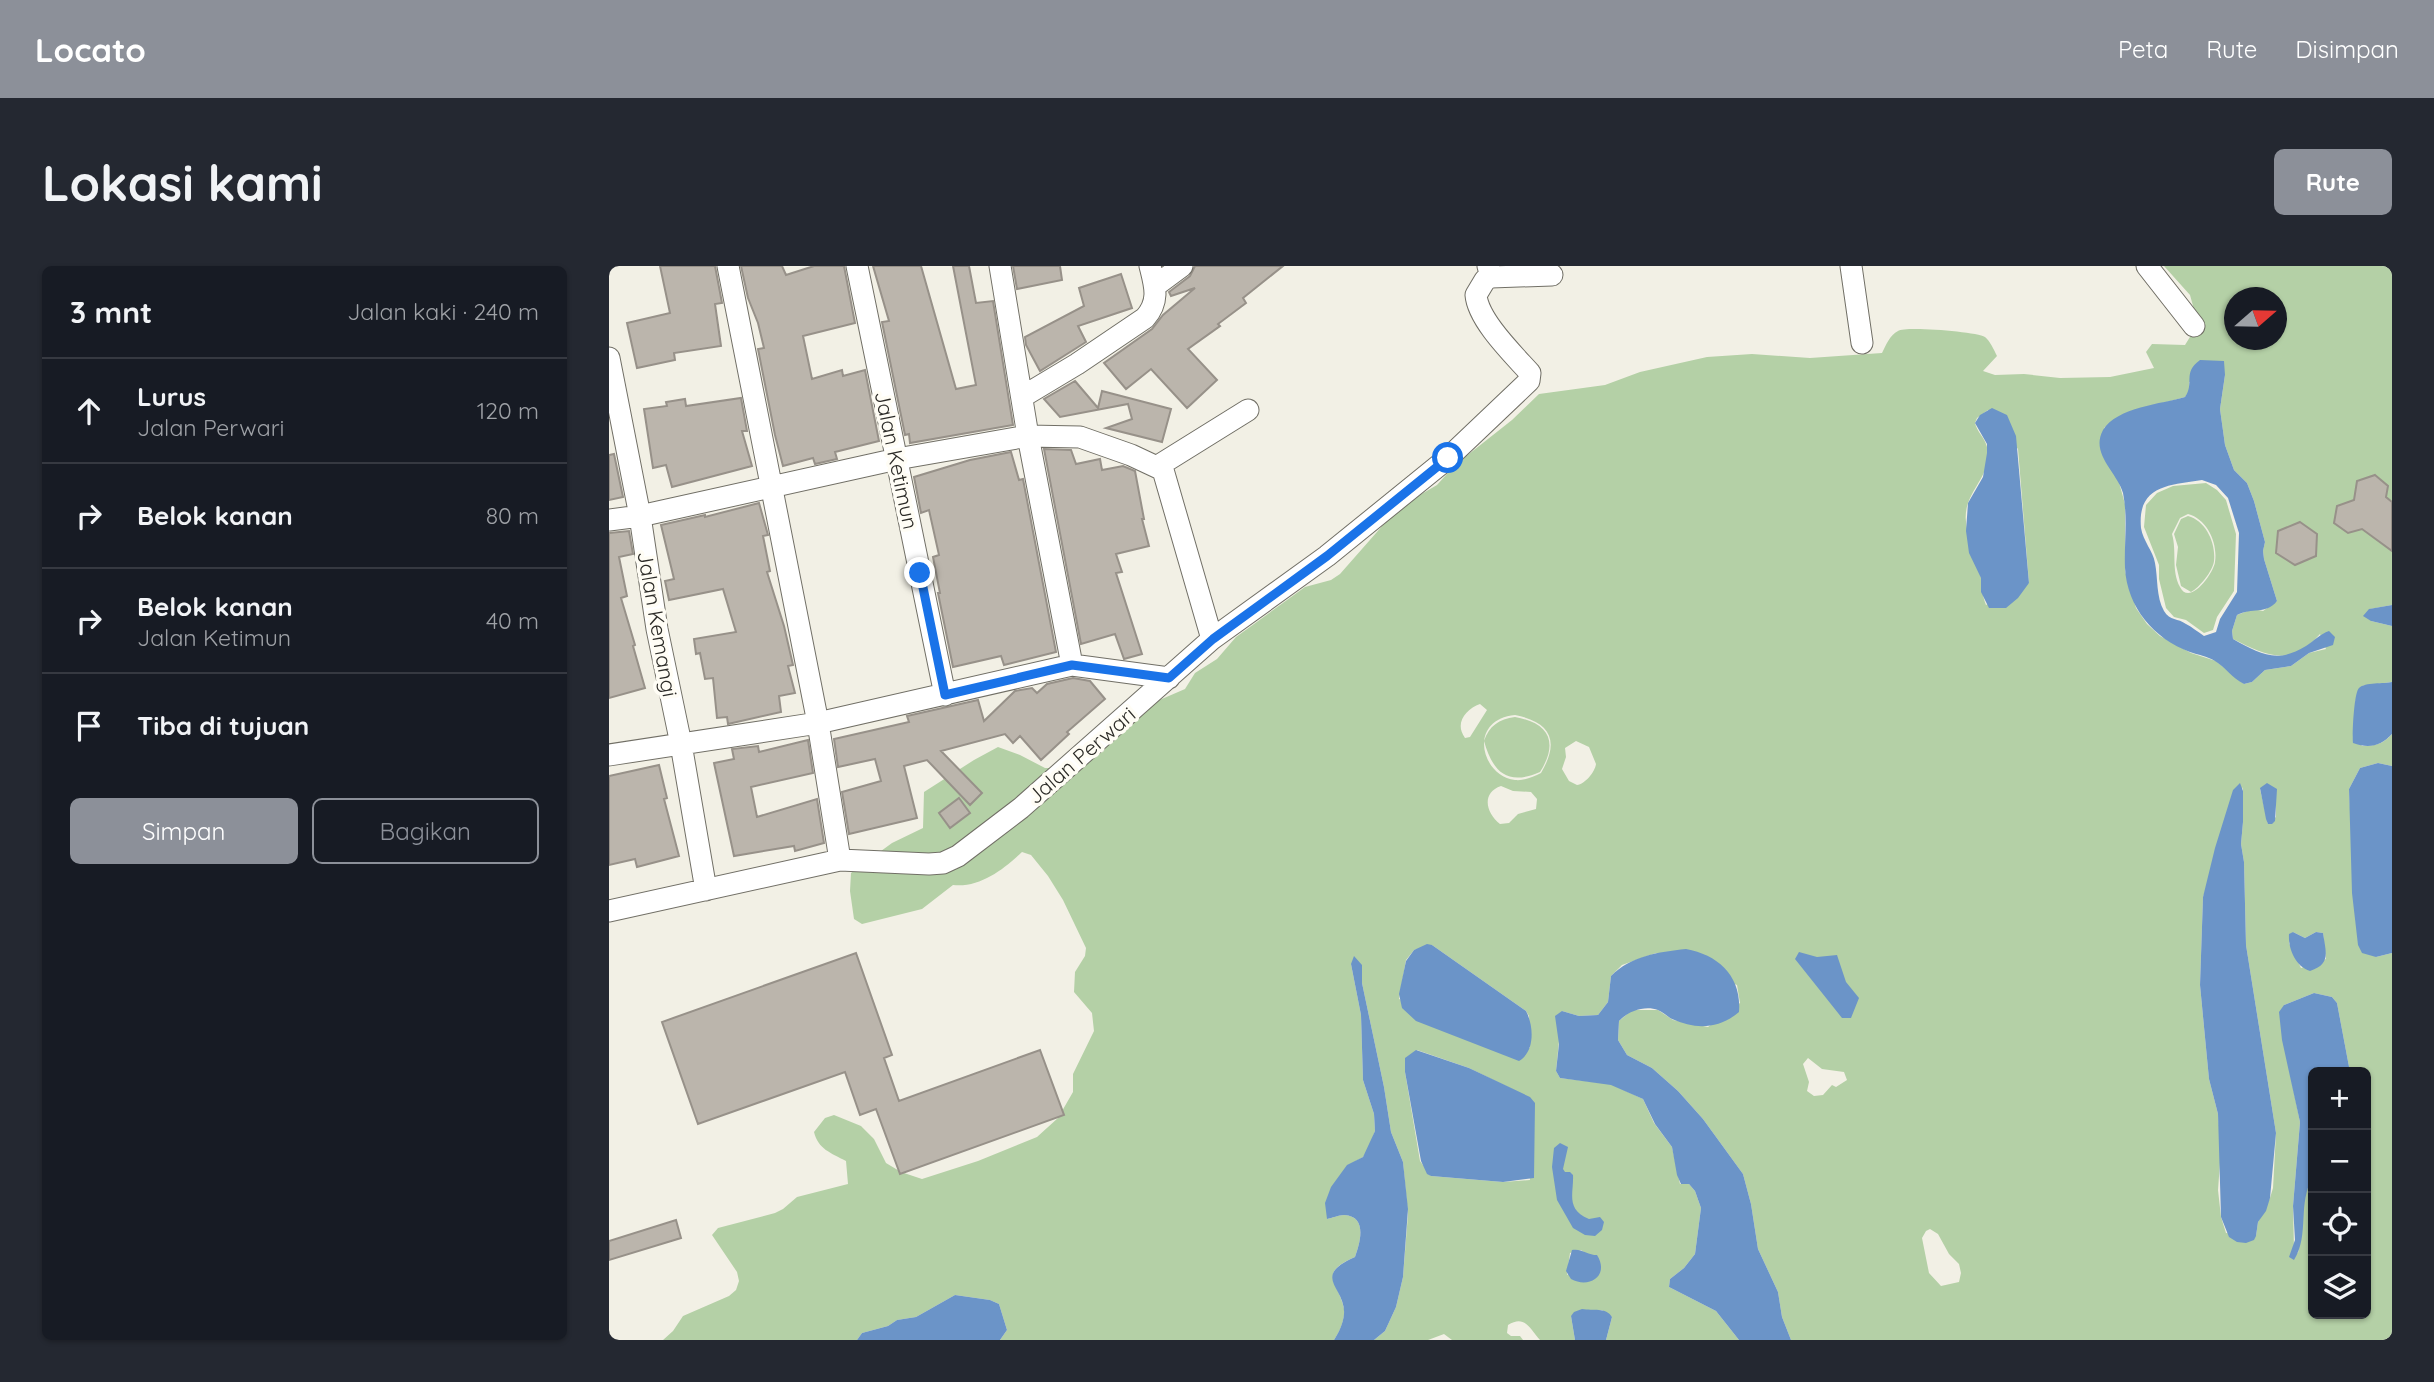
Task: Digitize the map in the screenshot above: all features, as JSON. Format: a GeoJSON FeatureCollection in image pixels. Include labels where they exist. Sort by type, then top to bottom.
{"type":"FeatureCollection","features":[{"type":"Feature","properties":{"kind":"street"},"geometry":{"type":"LineString","coordinates":[[727,266],[818,723],[840,860]]}},
{"type":"Feature","properties":{"kind":"street","name":"Jalan Ketimun"},"geometry":{"type":"LineString","coordinates":[[857,266],[945,695]]}},
{"type":"Feature","properties":{"kind":"street"},"geometry":{"type":"LineString","coordinates":[[1000,266],[1028,436],[1072,665]]}},
{"type":"Feature","properties":{"kind":"street"},"geometry":{"type":"LineString","coordinates":[[1022,397],[1145,318],[1153,309],[1156,299],[1153,276],[1182,266]]}},
{"type":"Feature","properties":{"kind":"street"},"geometry":{"type":"LineString","coordinates":[[1851,266],[1862,343]]}},
{"type":"Feature","properties":{"kind":"street"},"geometry":{"type":"LineString","coordinates":[[2147,266],[2194,326]]}},
{"type":"Feature","properties":{"kind":"street"},"geometry":{"type":"LineString","coordinates":[[1490,271],[1552,275]]}},
{"type":"Feature","properties":{"kind":"street","name":"Jalan Perwari"},"geometry":{"type":"LineString","coordinates":[[609,911],[840,860],[929,864],[951,861],[1021,808],[1213,639],[1327,556],[1448,458],[1529,382],[1530,373],[1503,343],[1477,303],[1476,295],[1490,271]]}},
{"type":"Feature","properties":{"kind":"street","name":"Jalan Kemangi"},"geometry":{"type":"LineString","coordinates":[[609,358],[641,516],[657,629],[681,744],[706,890]]}},
{"type":"Feature","properties":{"kind":"street"},"geometry":{"type":"LineString","coordinates":[[1158,466],[1248,410]]}},
{"type":"Feature","properties":{"kind":"street"},"geometry":{"type":"LineString","coordinates":[[609,520],[641,516],[897,459],[1028,436],[1080,437],[1158,466],[1165,475],[1213,639]]}},
{"type":"Feature","properties":{"kind":"street"},"geometry":{"type":"LineString","coordinates":[[609,755],[818,723],[1072,665],[1169,678]]}},
{"type":"Feature","properties":{"kind":"green space"},"geometry":{"type":"Polygon","coordinates":[[[2164,266],[2392,266],[2392,605],[2370,609],[2371,621],[2392,626],[2392,682],[2362,686],[2355,702],[2353,734],[2362,746],[2371,746],[2379,744],[2392,734],[2392,766],[2378,763],[2360,768],[2349,789],[2358,932],[2376,957],[2392,953],[2392,1340],[1791,1340],[1782,1317],[1778,1292],[1758,1249],[1743,1174],[1703,1119],[1678,1091],[1652,1068],[1627,1055],[1618,1040],[1619,1021],[1632,1010],[1658,1010],[1673,1020],[1708,1027],[1740,1003],[1737,985],[1656,953],[1622,965],[1611,976],[1608,1002],[1598,1015],[1579,1016],[1562,1011],[1556,1071],[1560,1078],[1611,1084],[1643,1099],[1654,1123],[1672,1147],[1680,1184],[1689,1184],[1695,1191],[1701,1208],[1695,1254],[1684,1268],[1670,1279],[1669,1287],[1716,1311],[1739,1340],[1606,1340],[1612,1317],[1602,1310],[1571,1316],[1575,1340],[1540,1340],[1527,1324],[1519,1321],[1508,1325],[1507,1333],[1520,1336],[1523,1340],[1452,1340],[1444,1334],[1428,1340],[1374,1340],[1385,1331],[1396,1307],[1403,1277],[1408,1214],[1403,1162],[1391,1132],[1361,969],[1351,964],[1361,1015],[1363,1080],[1374,1114],[1375,1131],[1368,1150],[1356,1161],[1327,1219],[1342,1215],[1352,1217],[1357,1220],[1360,1231],[1355,1257],[1336,1268],[1333,1274],[1344,1309],[1342,1325],[1334,1340],[1000,1340],[1007,1330],[999,1304],[990,1300],[955,1295],[916,1317],[897,1320],[888,1326],[862,1333],[857,1340],[663,1340],[683,1316],[729,1296],[736,1290],[739,1281],[737,1272],[712,1235],[718,1228],[775,1213],[797,1197],[848,1184],[846,1161],[826,1150],[816,1138],[814,1132],[825,1118],[834,1115],[861,1126],[874,1139],[886,1163],[901,1172],[922,1179],[978,1161],[1037,1137],[1058,1118],[1073,1092],[1073,1074],[1094,1031],[1092,1013],[1074,992],[1075,972],[1085,956],[1086,948],[1063,900],[1031,855],[1022,852],[999,871],[973,884],[953,885],[922,909],[862,924],[854,919],[850,891],[851,873],[892,843],[923,828],[924,792],[998,747],[1045,768],[1054,768],[1103,752],[1119,728],[1148,705],[1185,689],[1195,673],[1217,659],[1236,637],[1305,587],[1331,580],[1340,574],[1391,516],[1437,485],[1455,465],[1512,420],[1539,394],[1605,385],[1640,372],[1707,357],[1752,354],[1810,358],[1882,353],[1895,333],[1914,329],[1985,337],[1997,356],[1983,371],[1995,375],[2110,377],[2154,368],[2146,352],[2152,344],[2185,345],[2198,324],[2190,295],[2164,266]],[[2225,375],[2189,382],[2190,391],[2185,397],[2133,411],[2104,428],[2125,504],[2125,571],[2136,608],[2147,624],[2160,636],[2191,653],[2216,661],[2244,684],[2252,682],[2265,670],[2291,666],[2309,653],[2326,649],[2320,634],[2299,652],[2278,656],[2233,639],[2232,631],[2237,615],[2253,609],[2263,611],[2277,601],[2264,559],[2265,542],[2254,501],[2247,483],[2234,470],[2225,445],[2220,409],[2225,375]],[[1988,410],[1977,418],[1975,423],[1985,441],[1988,455],[1982,476],[1968,503],[1966,523],[1986,605],[2029,583],[2018,449],[1988,410]],[[1480,704],[1470,709],[1461,722],[1465,738],[1470,737],[1487,710],[1480,704]],[[1515,715],[1500,719],[1490,727],[1484,748],[1494,769],[1515,780],[1541,773],[1547,762],[1551,742],[1544,728],[1527,718],[1515,715]],[[1576,741],[1565,748],[1566,757],[1562,769],[1569,781],[1577,785],[1594,771],[1596,764],[1589,747],[1576,741]],[[1501,786],[1490,793],[1489,809],[1500,824],[1509,823],[1518,814],[1536,809],[1537,799],[1531,792],[1513,791],[1501,786]],[[2243,787],[2203,897],[2200,985],[2209,1079],[2218,1114],[2221,1149],[2218,1190],[2221,1217],[2226,1233],[2256,1236],[2258,1222],[2273,1188],[2276,1133],[2246,945],[2244,862],[2241,844],[2243,787]],[[2260,789],[2268,824],[2276,817],[2276,798],[2260,789]],[[2293,932],[2289,943],[2301,968],[2326,959],[2323,933],[2316,932],[2305,938],[2293,932]],[[1432,945],[1414,950],[1406,960],[1399,999],[1530,1048],[1529,1016],[1526,1011],[1432,945]],[[1417,1050],[1405,1072],[1420,1161],[1431,1176],[1503,1182],[1530,1180],[1522,1094],[1469,1068],[1417,1050]],[[1808,1058],[1803,1064],[1809,1082],[1807,1091],[1814,1096],[1823,1095],[1832,1085],[1836,1087],[1847,1080],[1844,1072],[1822,1069],[1808,1058]],[[1930,1229],[1922,1238],[1929,1273],[1941,1286],[1959,1282],[1959,1264],[1949,1254],[1938,1234],[1930,1229]],[[1581,1250],[1570,1253],[1567,1275],[1597,1255],[1588,1255],[1581,1250]]]}},
{"type":"Feature","properties":{"kind":"green space"},"geometry":{"type":"Polygon","coordinates":[[[2206,483],[2217,490],[2226,500],[2236,534],[2234,591],[2217,617],[2213,630],[2204,633],[2186,620],[2174,617],[2166,608],[2159,579],[2159,565],[2144,527],[2146,505],[2157,493],[2173,486],[2206,483]],[[2188,514],[2180,518],[2172,534],[2177,581],[2184,592],[2190,593],[2206,580],[2215,562],[2215,547],[2210,533],[2195,517],[2188,514]]]}},
{"type":"Feature","properties":{"kind":"green space"},"geometry":{"type":"Polygon","coordinates":[[[2188,516],[2205,528],[2214,554],[2213,565],[2208,574],[2191,592],[2181,586],[2176,565],[2178,547],[2174,534],[2181,519],[2188,516]]]}},
{"type":"Feature","properties":{"kind":"green space"},"geometry":{"type":"Polygon","coordinates":[[[1515,717],[1543,729],[1549,743],[1549,752],[1540,772],[1519,778],[1503,774],[1497,769],[1484,741],[1495,724],[1515,717]]]}},
{"type":"Feature","properties":{"kind":"water"},"geometry":{"type":"Polygon","coordinates":[[[2200,360],[2224,361],[2225,375],[2220,409],[2225,445],[2234,470],[2247,483],[2254,501],[2265,542],[2264,559],[2277,601],[2268,608],[2237,615],[2232,631],[2233,639],[2260,653],[2277,656],[2296,651],[2329,631],[2335,637],[2333,645],[2309,653],[2291,666],[2265,670],[2252,682],[2244,684],[2215,661],[2165,639],[2154,630],[2137,608],[2131,596],[2125,568],[2126,521],[2123,493],[2100,447],[2103,430],[2118,416],[2185,397],[2191,369],[2200,360]],[[2202,480],[2168,486],[2150,495],[2141,514],[2142,533],[2154,559],[2161,606],[2169,616],[2204,636],[2216,632],[2220,619],[2237,592],[2239,533],[2228,498],[2216,485],[2202,480]]]}},
{"type":"Feature","properties":{"kind":"water"},"geometry":{"type":"Polygon","coordinates":[[[1992,408],[2007,415],[2016,436],[2029,583],[2006,608],[1989,608],[1981,592],[1981,578],[1969,553],[1966,531],[1968,503],[1983,477],[1987,453],[1987,444],[1975,423],[1980,415],[1992,408]]]}},
{"type":"Feature","properties":{"kind":"water"},"geometry":{"type":"Polygon","coordinates":[[[2392,605],[2392,626],[2371,621],[2363,616],[2369,609],[2392,605]]]}},
{"type":"Feature","properties":{"kind":"water"},"geometry":{"type":"Polygon","coordinates":[[[2392,682],[2392,734],[2374,745],[2353,743],[2357,691],[2362,686],[2392,682]]]}},
{"type":"Feature","properties":{"kind":"water"},"geometry":{"type":"Polygon","coordinates":[[[2378,763],[2392,766],[2392,953],[2376,957],[2362,953],[2358,945],[2352,893],[2349,789],[2360,768],[2378,763]]]}},
{"type":"Feature","properties":{"kind":"water"},"geometry":{"type":"Polygon","coordinates":[[[2240,783],[2243,791],[2241,844],[2244,862],[2246,945],[2276,1133],[2270,1198],[2266,1211],[2258,1222],[2254,1240],[2246,1243],[2229,1237],[2221,1217],[2218,1114],[2209,1079],[2200,985],[2203,897],[2233,790],[2240,783]]]}},
{"type":"Feature","properties":{"kind":"water"},"geometry":{"type":"Polygon","coordinates":[[[2267,783],[2277,789],[2275,821],[2272,824],[2268,824],[2266,819],[2260,788],[2267,783]]]}},
{"type":"Feature","properties":{"kind":"water"},"geometry":{"type":"Polygon","coordinates":[[[2293,932],[2305,938],[2316,932],[2323,933],[2325,957],[2321,965],[2310,971],[2300,965],[2291,951],[2289,934],[2293,932]]]}},
{"type":"Feature","properties":{"kind":"water"},"geometry":{"type":"Polygon","coordinates":[[[1427,944],[1526,1011],[1531,1024],[1531,1038],[1524,1057],[1519,1061],[1416,1021],[1402,1008],[1399,994],[1406,961],[1414,950],[1427,944]]]}},
{"type":"Feature","properties":{"kind":"water"},"geometry":{"type":"Polygon","coordinates":[[[1686,949],[1709,956],[1726,970],[1737,988],[1739,1012],[1715,1025],[1698,1026],[1681,1023],[1653,1009],[1637,1010],[1619,1021],[1618,1040],[1627,1055],[1652,1068],[1678,1091],[1703,1119],[1743,1174],[1758,1249],[1778,1292],[1782,1317],[1791,1340],[1739,1340],[1716,1311],[1669,1287],[1670,1279],[1684,1268],[1695,1254],[1701,1208],[1695,1191],[1689,1184],[1681,1184],[1672,1147],[1655,1124],[1643,1099],[1611,1085],[1560,1078],[1556,1071],[1559,1044],[1555,1016],[1562,1011],[1579,1016],[1598,1015],[1608,1002],[1611,976],[1619,969],[1645,956],[1686,949]]]}},
{"type":"Feature","properties":{"kind":"water"},"geometry":{"type":"Polygon","coordinates":[[[1799,952],[1817,957],[1837,955],[1846,982],[1859,998],[1851,1018],[1842,1018],[1795,959],[1799,952]]]}},
{"type":"Feature","properties":{"kind":"water"},"geometry":{"type":"Polygon","coordinates":[[[1354,956],[1362,965],[1362,983],[1391,1132],[1403,1162],[1408,1209],[1403,1277],[1396,1307],[1385,1331],[1374,1340],[1334,1340],[1341,1328],[1344,1314],[1332,1277],[1342,1264],[1355,1257],[1360,1231],[1357,1220],[1352,1217],[1342,1215],[1327,1219],[1325,1203],[1331,1187],[1347,1165],[1363,1157],[1375,1131],[1374,1114],[1363,1080],[1361,1015],[1351,964],[1354,956]]]}},
{"type":"Feature","properties":{"kind":"water"},"geometry":{"type":"Polygon","coordinates":[[[2314,993],[2332,997],[2337,1003],[2349,1067],[2308,1067],[2308,1187],[2301,1240],[2294,1260],[2289,1257],[2295,1240],[2293,1206],[2300,1122],[2282,1040],[2279,1012],[2284,1005],[2314,993]]]}},
{"type":"Feature","properties":{"kind":"water"},"geometry":{"type":"Polygon","coordinates":[[[1416,1050],[1469,1068],[1530,1097],[1535,1103],[1534,1178],[1503,1182],[1427,1174],[1421,1161],[1405,1072],[1405,1058],[1416,1050]]]}},
{"type":"Feature","properties":{"kind":"water"},"geometry":{"type":"Polygon","coordinates":[[[1560,1143],[1568,1147],[1563,1169],[1573,1175],[1574,1205],[1581,1215],[1589,1219],[1600,1217],[1604,1222],[1602,1230],[1595,1236],[1585,1235],[1573,1228],[1557,1200],[1552,1167],[1554,1148],[1560,1143]]]}},
{"type":"Feature","properties":{"kind":"water"},"geometry":{"type":"Polygon","coordinates":[[[1572,1250],[1597,1255],[1601,1269],[1596,1279],[1578,1282],[1571,1279],[1566,1271],[1572,1250]]]}},
{"type":"Feature","properties":{"kind":"water"},"geometry":{"type":"Polygon","coordinates":[[[955,1295],[990,1300],[999,1304],[1007,1330],[1000,1340],[857,1340],[862,1333],[888,1326],[897,1320],[916,1317],[955,1295]]]}},
{"type":"Feature","properties":{"kind":"water"},"geometry":{"type":"Polygon","coordinates":[[[1582,1309],[1603,1311],[1612,1317],[1606,1340],[1575,1340],[1571,1316],[1582,1309]]]}},
{"type":"Feature","properties":{"kind":"building"},"geometry":{"type":"Polygon","coordinates":[[[660,266],[715,266],[722,303],[715,304],[721,346],[674,353],[675,360],[637,368],[627,323],[670,313],[660,266]]]}},
{"type":"Feature","properties":{"kind":"building"},"geometry":{"type":"Polygon","coordinates":[[[741,266],[782,266],[786,275],[814,266],[844,266],[855,323],[803,336],[812,379],[842,370],[843,376],[865,370],[879,441],[835,452],[837,459],[815,464],[813,458],[783,466],[758,349],[764,348],[741,266]]]}},
{"type":"Feature","properties":{"kind":"building"},"geometry":{"type":"Polygon","coordinates":[[[873,266],[921,266],[956,389],[976,385],[953,266],[969,266],[976,303],[993,301],[1013,425],[910,443],[909,434],[905,435],[882,322],[889,321],[873,266]]]}},
{"type":"Feature","properties":{"kind":"building"},"geometry":{"type":"Polygon","coordinates":[[[1013,266],[1060,266],[1062,280],[1017,289],[1013,266]]]}},
{"type":"Feature","properties":{"kind":"building"},"geometry":{"type":"Polygon","coordinates":[[[1195,266],[1283,266],[1243,298],[1246,303],[1218,324],[1220,326],[1188,349],[1217,380],[1187,408],[1151,369],[1126,389],[1104,363],[1152,329],[1163,315],[1195,288],[1171,296],[1169,292],[1190,276],[1195,266]]]}},
{"type":"Feature","properties":{"kind":"building"},"geometry":{"type":"Polygon","coordinates":[[[1121,274],[1132,308],[1078,326],[1086,342],[1040,371],[1026,345],[1025,337],[1084,306],[1079,288],[1121,274]]]}},
{"type":"Feature","properties":{"kind":"building"},"geometry":{"type":"Polygon","coordinates":[[[1075,381],[1098,408],[1102,391],[1171,409],[1162,442],[1106,428],[1132,419],[1128,404],[1060,417],[1044,399],[1075,381]]]}},
{"type":"Feature","properties":{"kind":"building"},"geometry":{"type":"Polygon","coordinates":[[[741,398],[747,431],[742,431],[752,466],[672,487],[666,465],[653,468],[644,409],[667,406],[666,402],[685,399],[686,406],[741,398]]]}},
{"type":"Feature","properties":{"kind":"building"},"geometry":{"type":"Polygon","coordinates":[[[1044,449],[1071,450],[1076,464],[1100,459],[1102,470],[1123,466],[1135,471],[1149,546],[1116,554],[1122,572],[1116,573],[1142,654],[1124,659],[1115,634],[1081,644],[1044,449]]]}},
{"type":"Feature","properties":{"kind":"building"},"geometry":{"type":"Polygon","coordinates":[[[1011,452],[1019,480],[1023,479],[1056,652],[1004,665],[1001,656],[953,667],[933,557],[939,555],[929,510],[921,513],[914,477],[970,460],[1011,452]]]}},
{"type":"Feature","properties":{"kind":"building"},"geometry":{"type":"Polygon","coordinates":[[[614,454],[623,497],[609,500],[609,455],[614,454]]]}},
{"type":"Feature","properties":{"kind":"building"},"geometry":{"type":"Polygon","coordinates":[[[2375,475],[2388,486],[2386,497],[2392,502],[2392,551],[2362,529],[2348,533],[2334,523],[2337,506],[2354,500],[2357,481],[2375,475]]]}},
{"type":"Feature","properties":{"kind":"building"},"geometry":{"type":"Polygon","coordinates":[[[759,503],[768,535],[763,536],[770,571],[767,572],[784,626],[793,665],[788,666],[795,693],[779,696],[781,712],[728,724],[727,717],[717,718],[713,678],[705,679],[694,639],[736,632],[723,589],[669,600],[665,581],[674,579],[661,525],[759,503]]]}},
{"type":"Feature","properties":{"kind":"building"},"geometry":{"type":"Polygon","coordinates":[[[2300,522],[2317,534],[2316,556],[2295,565],[2276,553],[2278,531],[2300,522]]]}},
{"type":"Feature","properties":{"kind":"building"},"geometry":{"type":"Polygon","coordinates":[[[629,531],[633,554],[619,557],[627,596],[621,598],[645,688],[609,698],[609,533],[629,531]]]}},
{"type":"Feature","properties":{"kind":"building"},"geometry":{"type":"Polygon","coordinates":[[[1073,678],[1090,681],[1105,699],[1067,732],[1069,734],[1041,760],[1020,736],[1013,743],[1005,734],[941,751],[982,793],[970,805],[927,760],[904,766],[917,818],[849,834],[842,792],[881,781],[875,759],[838,767],[834,739],[909,722],[907,716],[978,700],[984,721],[1015,691],[1032,688],[1037,693],[1047,684],[1073,678]]]}},
{"type":"Feature","properties":{"kind":"building"},"geometry":{"type":"Polygon","coordinates":[[[808,740],[813,773],[751,787],[757,817],[817,799],[824,843],[795,851],[794,846],[734,856],[714,763],[734,759],[732,749],[758,746],[759,752],[808,740]]]}},
{"type":"Feature","properties":{"kind":"building"},"geometry":{"type":"Polygon","coordinates":[[[659,765],[667,798],[664,799],[679,856],[637,867],[635,859],[609,865],[609,776],[659,765]]]}},
{"type":"Feature","properties":{"kind":"building"},"geometry":{"type":"Polygon","coordinates":[[[959,798],[970,813],[950,828],[939,813],[959,798]]]}},
{"type":"Feature","properties":{"kind":"building"},"geometry":{"type":"Polygon","coordinates":[[[856,953],[892,1055],[884,1058],[899,1101],[1040,1050],[1064,1115],[900,1174],[876,1109],[860,1115],[845,1072],[698,1124],[662,1022],[856,953]]]}},
{"type":"Feature","properties":{"kind":"building"},"geometry":{"type":"Polygon","coordinates":[[[676,1220],[681,1238],[609,1260],[609,1241],[676,1220]]]}},
{"type":"Feature","properties":{"kind":"route"},"geometry":{"type":"LineString","coordinates":[[920,573],[945,695],[1072,665],[1169,678],[1213,639],[1327,556],[1448,458]]}}]}
